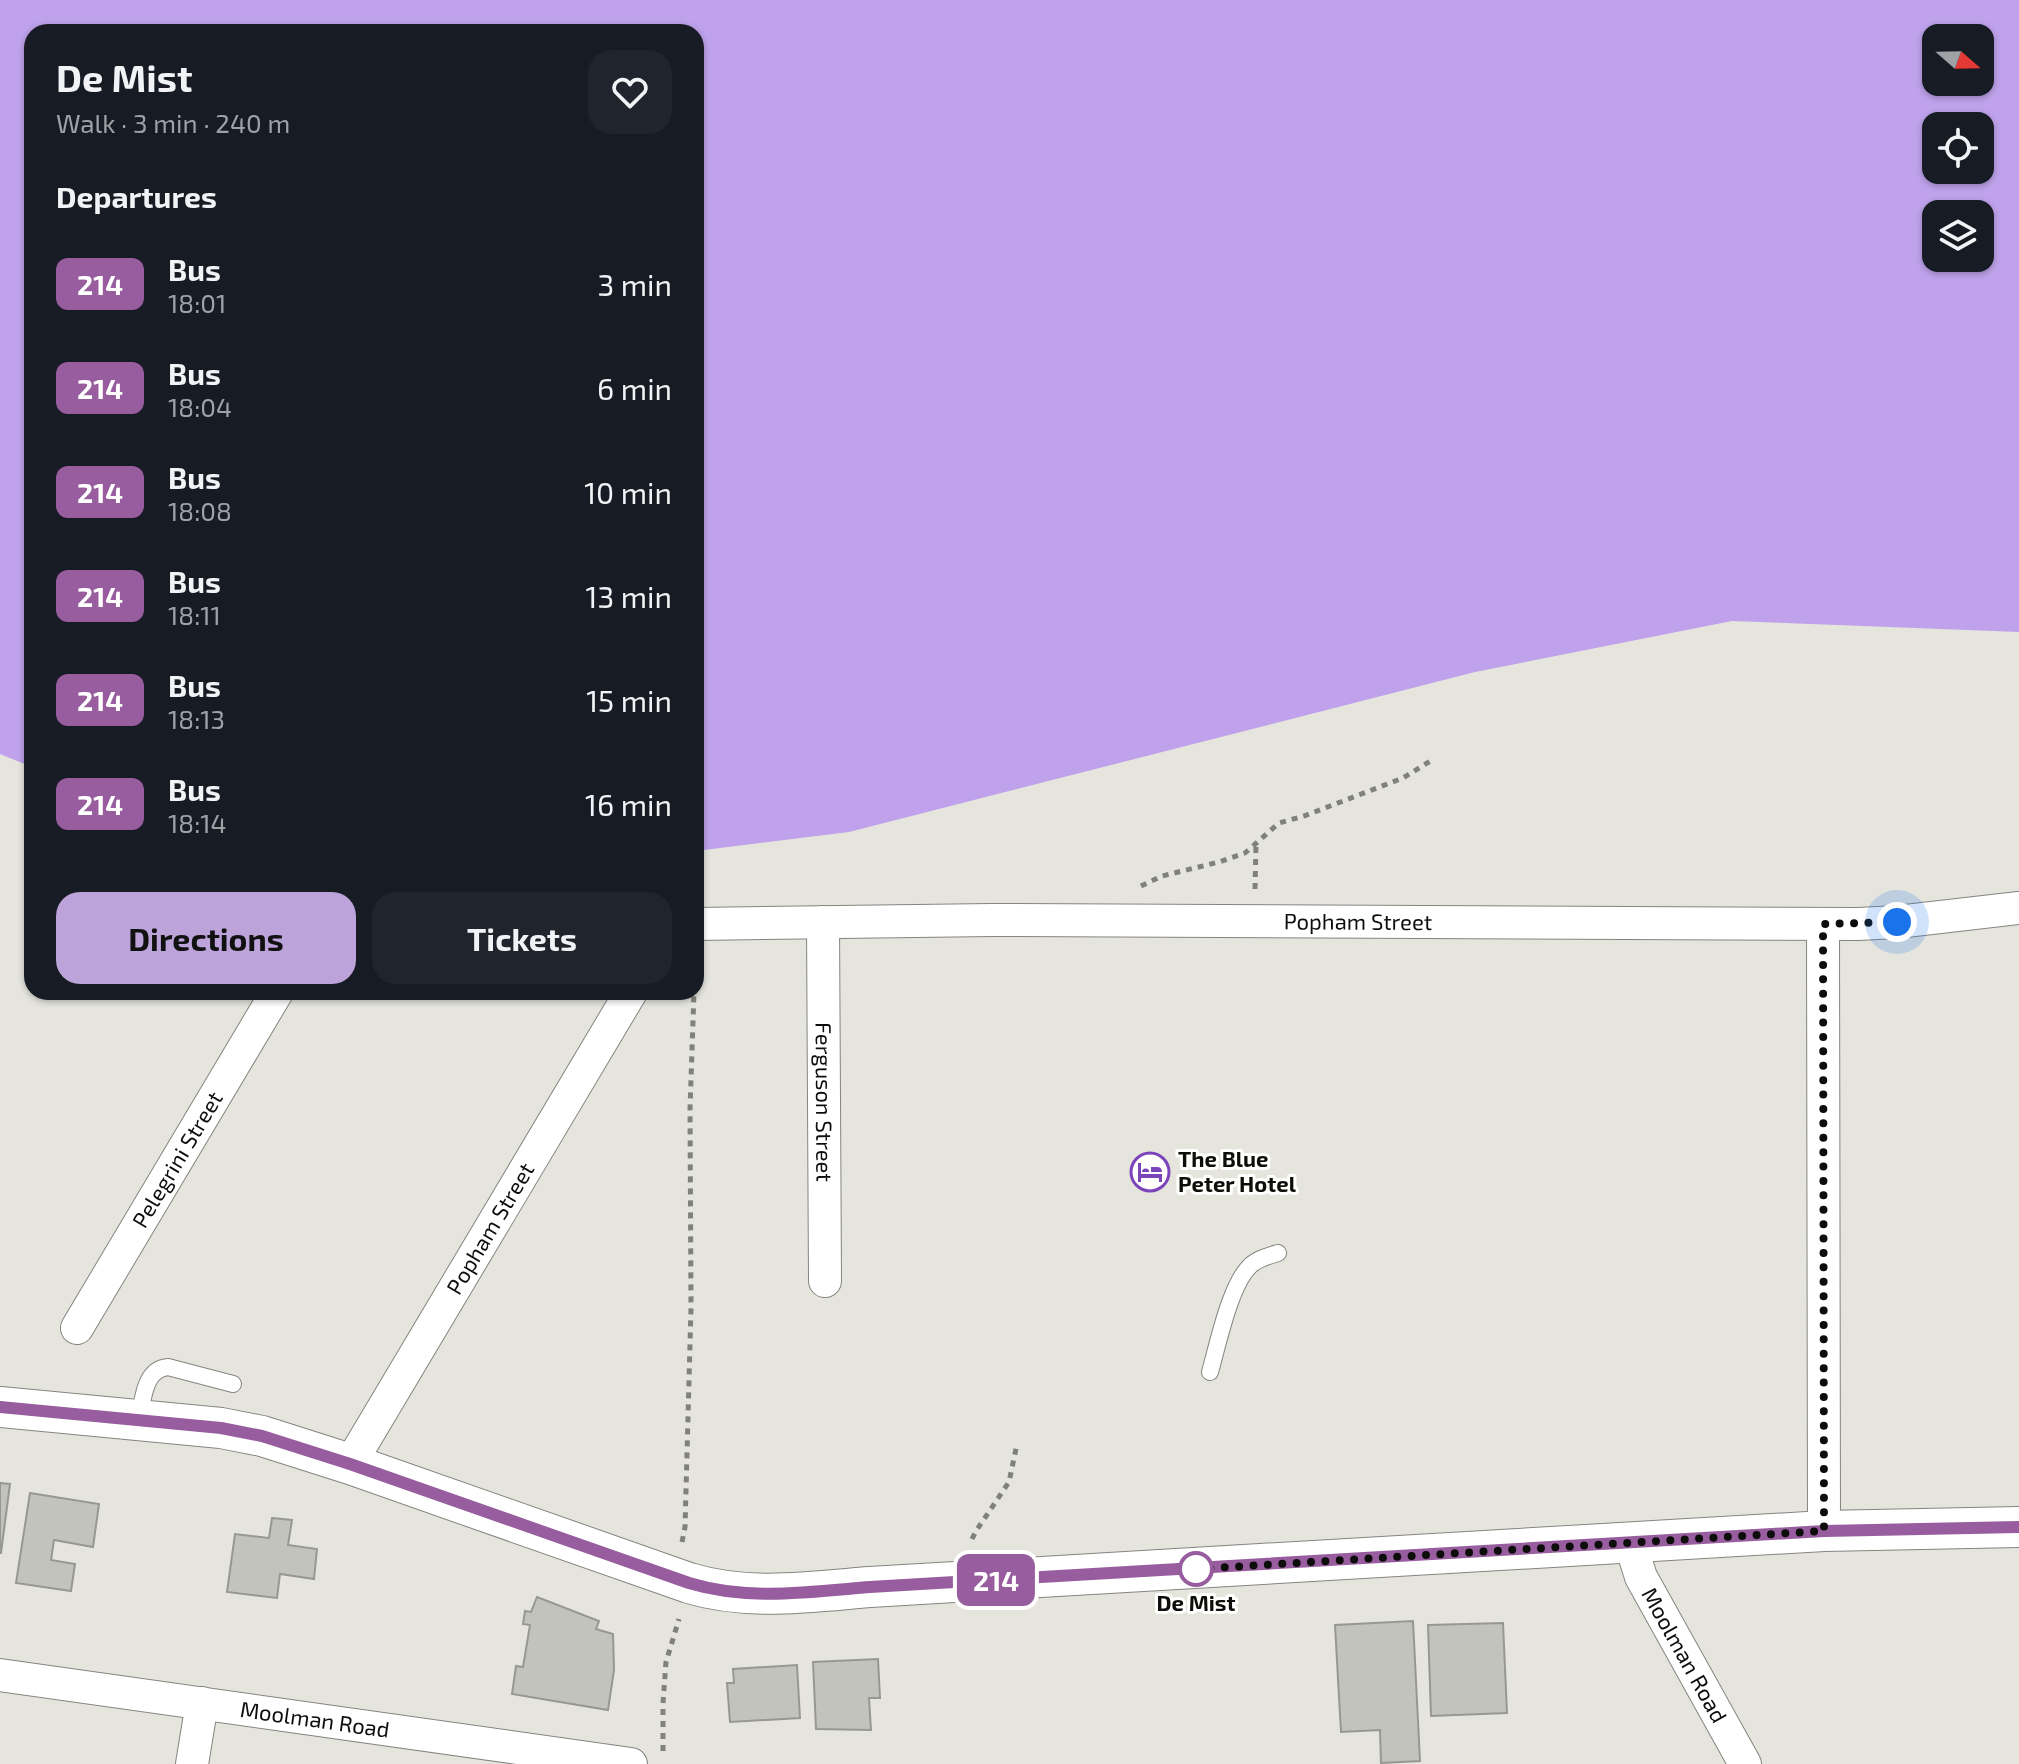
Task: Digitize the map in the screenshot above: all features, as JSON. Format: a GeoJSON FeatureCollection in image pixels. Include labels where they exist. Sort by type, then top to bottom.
{"type":"FeatureCollection","features":[{"type":"Feature","properties":{"kind":"street","name":"Popham Street"},"geometry":{"type":"LineString","coordinates":[[704,924],[1449,921],[1823,924],[1897,922],[2019,908]]}},
{"type":"Feature","properties":{"kind":"street","name":"Ferguson Street"},"geometry":{"type":"LineString","coordinates":[[823,922],[825,1281]]}},
{"type":"Feature","properties":{"kind":"street"},"geometry":{"type":"LineString","coordinates":[[1823,924],[1824,1531]]}},
{"type":"Feature","properties":{"kind":"street","name":"Pelegrini Street"},"geometry":{"type":"LineString","coordinates":[[77,1328],[272,1000]]}},
{"type":"Feature","properties":{"kind":"street","name":"Popham Street"},"geometry":{"type":"LineString","coordinates":[[350,1464],[626,1000]]}},
{"type":"Feature","properties":{"kind":"street"},"geometry":{"type":"LineString","coordinates":[[0,1407],[252,1433],[350,1464],[689,1583],[719,1591],[752,1594],[1824,1531],[2019,1527]]}},
{"type":"Feature","properties":{"kind":"street","name":"Moolman Road"},"geometry":{"type":"LineString","coordinates":[[1630,1542],[1641,1577],[1745,1764]]}},
{"type":"Feature","properties":{"kind":"street","name":"Moolman Road"},"geometry":{"type":"LineString","coordinates":[[0,1675],[202,1703],[471,1752],[631,1764]]}},
{"type":"Feature","properties":{"kind":"street"},"geometry":{"type":"LineString","coordinates":[[192,1764],[202,1703]]}},
{"type":"Feature","properties":{"kind":"lane"},"geometry":{"type":"LineString","coordinates":[[1210,1372],[1242,1275],[1251,1265],[1278,1253]]}},
{"type":"Feature","properties":{"kind":"lane"},"geometry":{"type":"LineString","coordinates":[[139,1419],[149,1377],[159,1367],[233,1384]]}},
{"type":"Feature","properties":{"kind":"path"},"geometry":{"type":"LineString","coordinates":[[1129,890],[1162,876],[1245,853],[1279,823],[1403,778],[1432,760]]}},
{"type":"Feature","properties":{"kind":"path"},"geometry":{"type":"LineString","coordinates":[[1255,898],[1256,844]]}},
{"type":"Feature","properties":{"kind":"path"},"geometry":{"type":"LineString","coordinates":[[681,1551],[685,1527],[691,1308],[690,1109],[694,1000]]}},
{"type":"Feature","properties":{"kind":"path"},"geometry":{"type":"LineString","coordinates":[[972,1539],[1009,1482],[1017,1444]]}},
{"type":"Feature","properties":{"kind":"path"},"geometry":{"type":"LineString","coordinates":[[664,1764],[666,1662],[676,1627]]}},
{"type":"Feature","properties":{"kind":"shaded area"},"geometry":{"type":"Polygon","coordinates":[[[0,0],[2019,0],[2019,632],[1732,621],[1475,672],[849,832],[704,850],[704,24],[24,24],[24,764],[0,754],[0,0]]]}},
{"type":"Feature","properties":{"kind":"building"},"geometry":{"type":"Polygon","coordinates":[[[0,1483],[10,1484],[1,1553],[0,1553],[0,1483]]]}},
{"type":"Feature","properties":{"kind":"building"},"geometry":{"type":"Polygon","coordinates":[[[30,1493],[99,1504],[93,1547],[54,1540],[51,1560],[75,1564],[71,1591],[16,1583],[30,1493]]]}},
{"type":"Feature","properties":{"kind":"building"},"geometry":{"type":"Polygon","coordinates":[[[272,1518],[292,1520],[288,1545],[317,1549],[314,1579],[280,1574],[277,1598],[227,1592],[235,1534],[269,1538],[272,1518]]]}},
{"type":"Feature","properties":{"kind":"building"},"geometry":{"type":"Polygon","coordinates":[[[537,1597],[599,1621],[596,1629],[613,1634],[614,1670],[608,1710],[512,1694],[516,1666],[523,1667],[530,1625],[523,1624],[525,1611],[531,1612],[537,1597]]]}},
{"type":"Feature","properties":{"kind":"building"},"geometry":{"type":"Polygon","coordinates":[[[1413,1621],[1420,1761],[1381,1763],[1380,1730],[1341,1732],[1335,1625],[1413,1621]]]}},
{"type":"Feature","properties":{"kind":"building"},"geometry":{"type":"Polygon","coordinates":[[[1503,1623],[1507,1713],[1431,1716],[1428,1625],[1503,1623]]]}},
{"type":"Feature","properties":{"kind":"building"},"geometry":{"type":"Polygon","coordinates":[[[878,1659],[880,1698],[869,1698],[871,1730],[816,1729],[813,1662],[878,1659]]]}},
{"type":"Feature","properties":{"kind":"building"},"geometry":{"type":"Polygon","coordinates":[[[797,1665],[800,1718],[730,1722],[727,1683],[734,1683],[733,1669],[797,1665]]]}},
{"type":"Feature","properties":{"kind":"bus line","name":"214"},"geometry":{"type":"LineString","coordinates":[[0,1407],[221,1428],[262,1436],[689,1583],[719,1591],[752,1594],[1824,1531],[2019,1527]]}},
{"type":"Feature","properties":{"kind":"place","name":"The Blue Peter Hotel"},"geometry":{"type":"Point","coordinates":[1150,1172]}},
{"type":"Feature","properties":{"kind":"place","name":"De Mist"},"geometry":{"type":"Point","coordinates":[1196,1569]}},
{"type":"Feature","properties":{"kind":"route"},"geometry":{"type":"LineString","coordinates":[[1196,1569],[1824,1531],[1823,924],[1897,922]]}}]}
